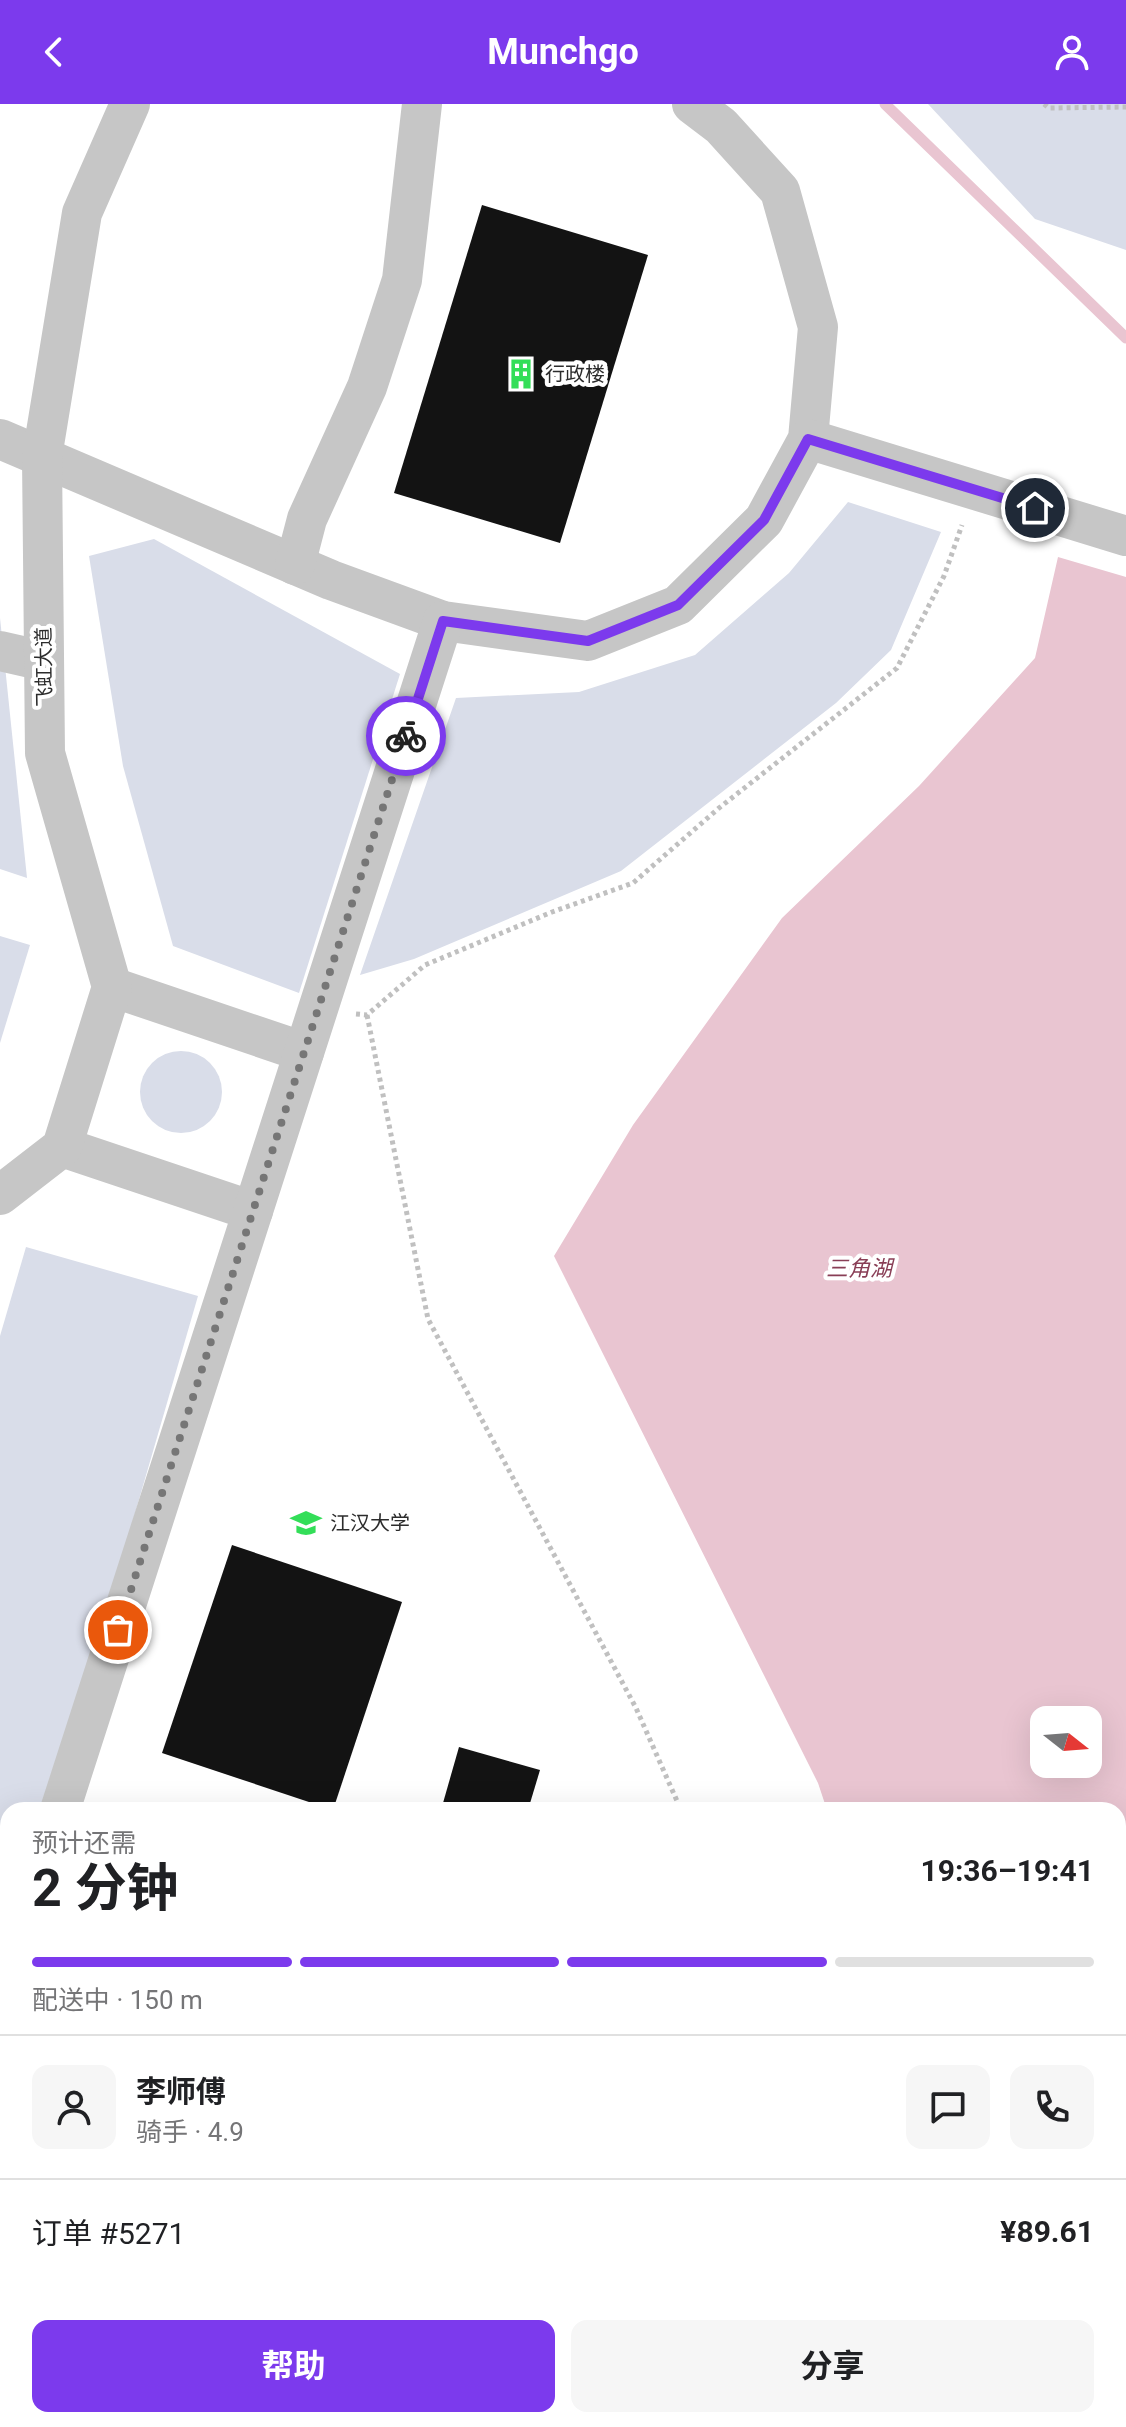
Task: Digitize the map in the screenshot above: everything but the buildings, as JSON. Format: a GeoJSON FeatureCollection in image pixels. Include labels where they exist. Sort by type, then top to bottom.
{"type":"FeatureCollection","features":[{"type":"Feature","properties":{"kind":"lane","name":"飞虹大道"},"geometry":{"type":"LineString","coordinates":[[112,987],[45,753],[42,457],[82,213],[130,104]]}},
{"type":"Feature","properties":{"kind":"lane"},"geometry":{"type":"LineString","coordinates":[[295,565],[307,519],[367,387],[402,280],[422,104]]}},
{"type":"Feature","properties":{"kind":"lane"},"geometry":{"type":"LineString","coordinates":[[0,439],[295,565],[443,621],[588,641],[678,605],[764,520],[808,439],[818,327],[780,191],[721,126],[692,104]]}},
{"type":"Feature","properties":{"kind":"lane"},"geometry":{"type":"LineString","coordinates":[[808,439],[1126,536]]}},
{"type":"Feature","properties":{"kind":"lane"},"geometry":{"type":"LineString","coordinates":[[63,1802],[443,621]]}},
{"type":"Feature","properties":{"kind":"lane"},"geometry":{"type":"LineString","coordinates":[[0,651],[44,661]]}},
{"type":"Feature","properties":{"kind":"lane"},"geometry":{"type":"LineString","coordinates":[[0,1195],[62,1147],[112,987],[304,1052]]}},
{"type":"Feature","properties":{"kind":"lane"},"geometry":{"type":"LineString","coordinates":[[62,1147],[253,1211]]}},
{"type":"Feature","properties":{"kind":"path"},"geometry":{"type":"LineString","coordinates":[[1044,104],[1049,108],[1126,107]]}},
{"type":"Feature","properties":{"kind":"path"},"geometry":{"type":"LineString","coordinates":[[318,1008],[367,1015],[425,965],[552,912],[633,883],[719,808],[897,668],[944,576],[975,490]]}},
{"type":"Feature","properties":{"kind":"path"},"geometry":{"type":"LineString","coordinates":[[367,1015],[428,1319],[636,1708],[677,1802]]}},
{"type":"Feature","properties":{"kind":"shaded area"},"geometry":{"type":"Polygon","coordinates":[[[928,104],[1126,104],[1126,250],[1035,219],[928,104]]]}},
{"type":"Feature","properties":{"kind":"shaded area"},"geometry":{"type":"Polygon","coordinates":[[[848,502],[941,532],[891,650],[836,703],[621,871],[414,959],[360,975],[456,698],[579,692],[695,655],[789,573],[848,502]]]}},
{"type":"Feature","properties":{"kind":"shaded area"},"geometry":{"type":"Polygon","coordinates":[[[154,539],[400,674],[299,993],[173,946],[123,766],[89,556],[154,539]]]}},
{"type":"Feature","properties":{"kind":"shaded area"},"geometry":{"type":"Polygon","coordinates":[[[0,618],[27,878],[0,869],[0,618]]]}},
{"type":"Feature","properties":{"kind":"shaded area"},"geometry":{"type":"Polygon","coordinates":[[[0,936],[30,945],[0,1043],[0,936]]]}},
{"type":"Feature","properties":{"kind":"shaded area"},"geometry":{"type":"Polygon","coordinates":[[[181,1051],[197,1055],[210,1063],[218,1076],[222,1092],[218,1108],[210,1121],[197,1129],[181,1133],[165,1129],[152,1121],[144,1108],[140,1092],[144,1076],[152,1063],[165,1055],[181,1051]]]}},
{"type":"Feature","properties":{"kind":"shaded area"},"geometry":{"type":"Polygon","coordinates":[[[26,1247],[198,1296],[51,1802],[0,1802],[0,1336],[26,1247]]]}},
{"type":"Feature","properties":{"kind":"water","name":"三角湖"},"geometry":{"type":"Polygon","coordinates":[[[1058,557],[1126,577],[1126,1802],[824,1802],[818,1783],[554,1256],[633,1125],[782,918],[919,786],[1035,658],[1058,557]]]}},
{"type":"Feature","properties":{"kind":"waterway"},"geometry":{"type":"LineString","coordinates":[[885,104],[1126,338]]}},
{"type":"Feature","properties":{"kind":"way so far"},"geometry":{"type":"LineString","coordinates":[[118,1630],[406,736]]}},
{"type":"Feature","properties":{"kind":"place","name":"行政楼"},"geometry":{"type":"Point","coordinates":[521,374]}},
{"type":"Feature","properties":{"kind":"place","name":"江汉大学"},"geometry":{"type":"Point","coordinates":[306,1523]}},
{"type":"Feature","properties":{"kind":"route"},"geometry":{"type":"LineString","coordinates":[[406,736],[443,621],[588,641],[678,605],[764,520],[808,439],[1035,508]]}}]}
